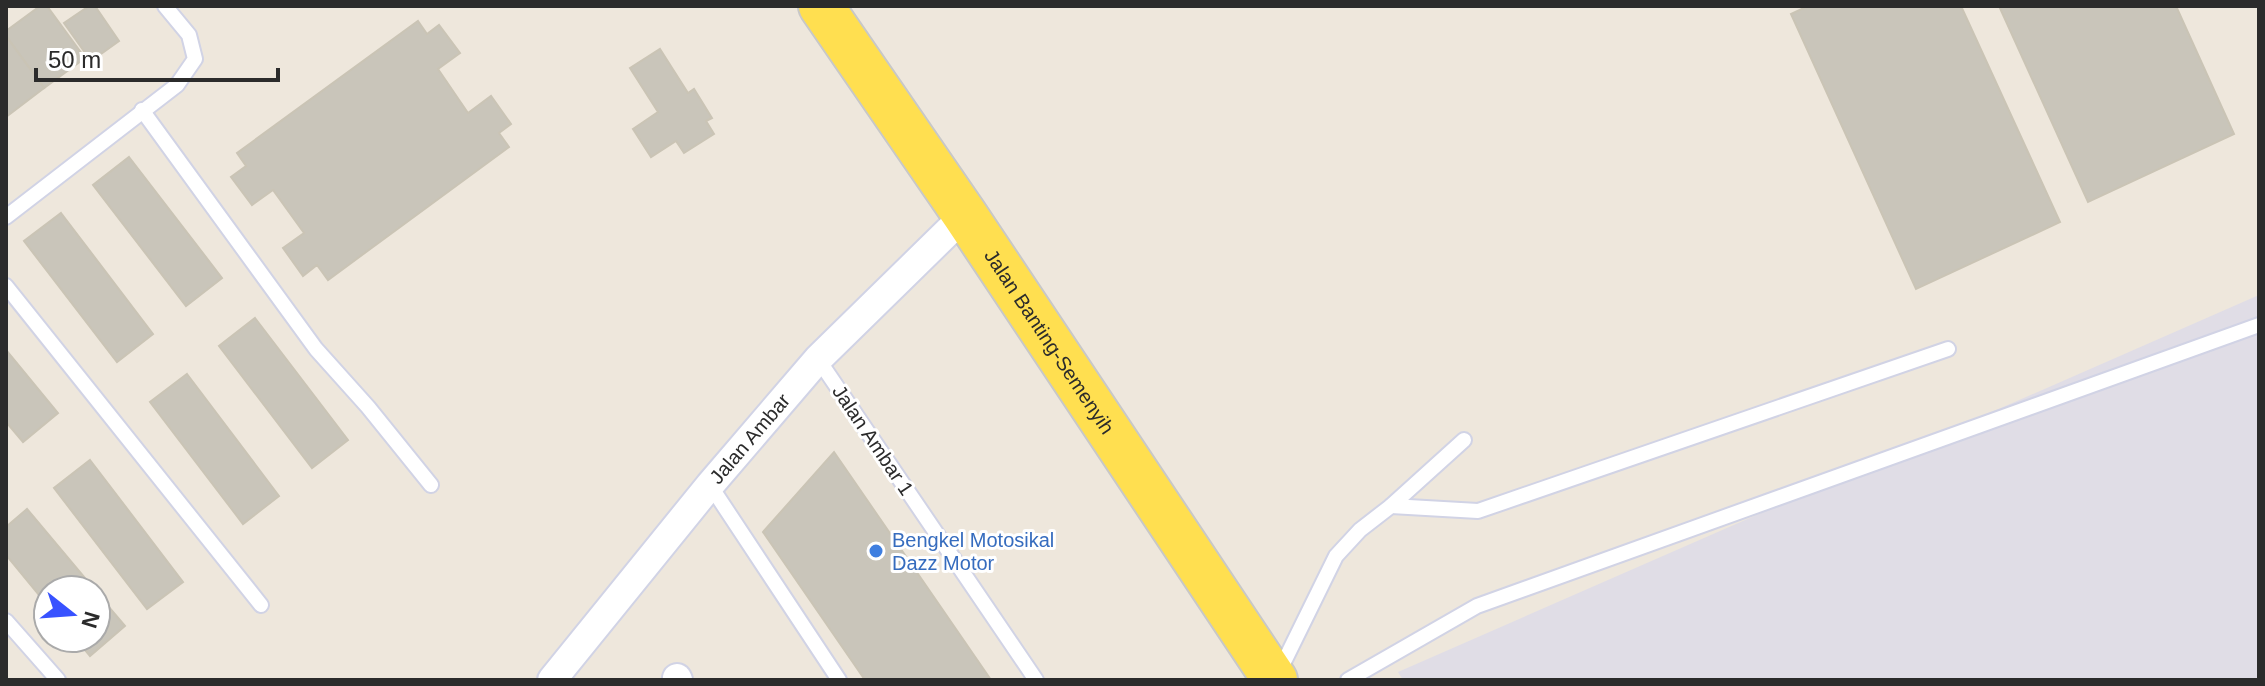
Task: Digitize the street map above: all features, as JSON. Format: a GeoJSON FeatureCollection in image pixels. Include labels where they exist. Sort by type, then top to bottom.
{"type":"FeatureCollection","features":[{"type":"Feature","properties":{"kind":"main road","name":"Jalan Banting-Semenyih"},"geometry":{"type":"LineString","coordinates":[[821,6],[965,215],[1275,680]]}},
{"type":"Feature","properties":{"kind":"street","name":"Jalan Ambar"},"geometry":{"type":"LineString","coordinates":[[552,680],[710,485],[818,359],[965,215]]}},
{"type":"Feature","properties":{"kind":"lane"},"geometry":{"type":"LineString","coordinates":[[6,217],[177,85],[195,59],[189,35],[165,6]]}},
{"type":"Feature","properties":{"kind":"lane"},"geometry":{"type":"LineString","coordinates":[[142,110],[316,349],[431,485]]}},
{"type":"Feature","properties":{"kind":"lane"},"geometry":{"type":"LineString","coordinates":[[6,286],[261,605]]}},
{"type":"Feature","properties":{"kind":"lane"},"geometry":{"type":"LineString","coordinates":[[1348,680],[1477,606],[2259,325]]}},
{"type":"Feature","properties":{"kind":"lane"},"geometry":{"type":"LineString","coordinates":[[1391,506],[1478,511],[1948,349]]}},
{"type":"Feature","properties":{"kind":"lane","name":"Jalan Ambar 1"},"geometry":{"type":"LineString","coordinates":[[818,359],[1036,680]]}},
{"type":"Feature","properties":{"kind":"lane"},"geometry":{"type":"LineString","coordinates":[[1275,680],[1336,556],[1360,530],[1464,440]]}},
{"type":"Feature","properties":{"kind":"lane"},"geometry":{"type":"LineString","coordinates":[[710,485],[839,680]]}},
{"type":"Feature","properties":{"kind":"lane"},"geometry":{"type":"LineString","coordinates":[[6,621],[58,680]]}},
{"type":"Feature","properties":{"kind":"shaded area"},"geometry":{"type":"Polygon","coordinates":[[[2259,295],[2259,680],[1403,680],[1398,672],[2259,295]]]}},
{"type":"Feature","properties":{"kind":"building"},"geometry":{"type":"Polygon","coordinates":[[[40,6],[47,6],[85,58],[44,88],[6,36],[6,31],[40,6]]]}},
{"type":"Feature","properties":{"kind":"building"},"geometry":{"type":"Polygon","coordinates":[[[89,6],[95,6],[119,41],[91,61],[64,23],[89,6]]]}},
{"type":"Feature","properties":{"kind":"building"},"geometry":{"type":"Polygon","coordinates":[[[1808,6],[1961,6],[2060,222],[1916,289],[1791,14],[1808,6]]]}},
{"type":"Feature","properties":{"kind":"building"},"geometry":{"type":"Polygon","coordinates":[[[1999,6],[2176,6],[2234,134],[2088,202],[1999,6]]]}},
{"type":"Feature","properties":{"kind":"building"},"geometry":{"type":"Polygon","coordinates":[[[418,21],[427,34],[439,25],[460,53],[438,69],[468,113],[491,96],[511,124],[499,133],[509,147],[328,280],[317,265],[303,276],[283,248],[304,233],[273,190],[252,205],[231,177],[246,166],[237,153],[418,21]]]}},
{"type":"Feature","properties":{"kind":"building"},"geometry":{"type":"Polygon","coordinates":[[[6,36],[44,88],[6,117],[6,36]]]}},
{"type":"Feature","properties":{"kind":"building"},"geometry":{"type":"Polygon","coordinates":[[[660,49],[688,93],[694,89],[712,118],[706,121],[714,134],[684,153],[676,141],[651,157],[633,129],[658,112],[630,68],[660,49]]]}},
{"type":"Feature","properties":{"kind":"building"},"geometry":{"type":"Polygon","coordinates":[[[129,157],[222,278],[186,306],[93,185],[129,157]]]}},
{"type":"Feature","properties":{"kind":"building"},"geometry":{"type":"Polygon","coordinates":[[[61,213],[153,334],[117,362],[24,241],[61,213]]]}},
{"type":"Feature","properties":{"kind":"building"},"geometry":{"type":"Polygon","coordinates":[[[255,318],[348,440],[312,468],[219,346],[255,318]]]}},
{"type":"Feature","properties":{"kind":"building"},"geometry":{"type":"Polygon","coordinates":[[[6,350],[58,413],[23,442],[6,422],[6,350]]]}},
{"type":"Feature","properties":{"kind":"building"},"geometry":{"type":"Polygon","coordinates":[[[187,374],[279,496],[243,524],[150,402],[187,374]]]}},
{"type":"Feature","properties":{"kind":"building"},"geometry":{"type":"Polygon","coordinates":[[[834,452],[991,680],[865,680],[763,532],[834,452]]]}},
{"type":"Feature","properties":{"kind":"building"},"geometry":{"type":"Polygon","coordinates":[[[90,460],[183,582],[147,609],[54,488],[90,460]]]}},
{"type":"Feature","properties":{"kind":"building"},"geometry":{"type":"Polygon","coordinates":[[[27,509],[82,574],[32,574],[32,587],[6,555],[6,527],[27,509]]]}},
{"type":"Feature","properties":{"kind":"building"},"geometry":{"type":"Polygon","coordinates":[[[112,611],[125,626],[112,637],[112,611]]]}},
{"type":"Feature","properties":{"kind":"place","name":"Bengkel Motosikal Dazz Motor"},"geometry":{"type":"Point","coordinates":[876,551]}}]}
